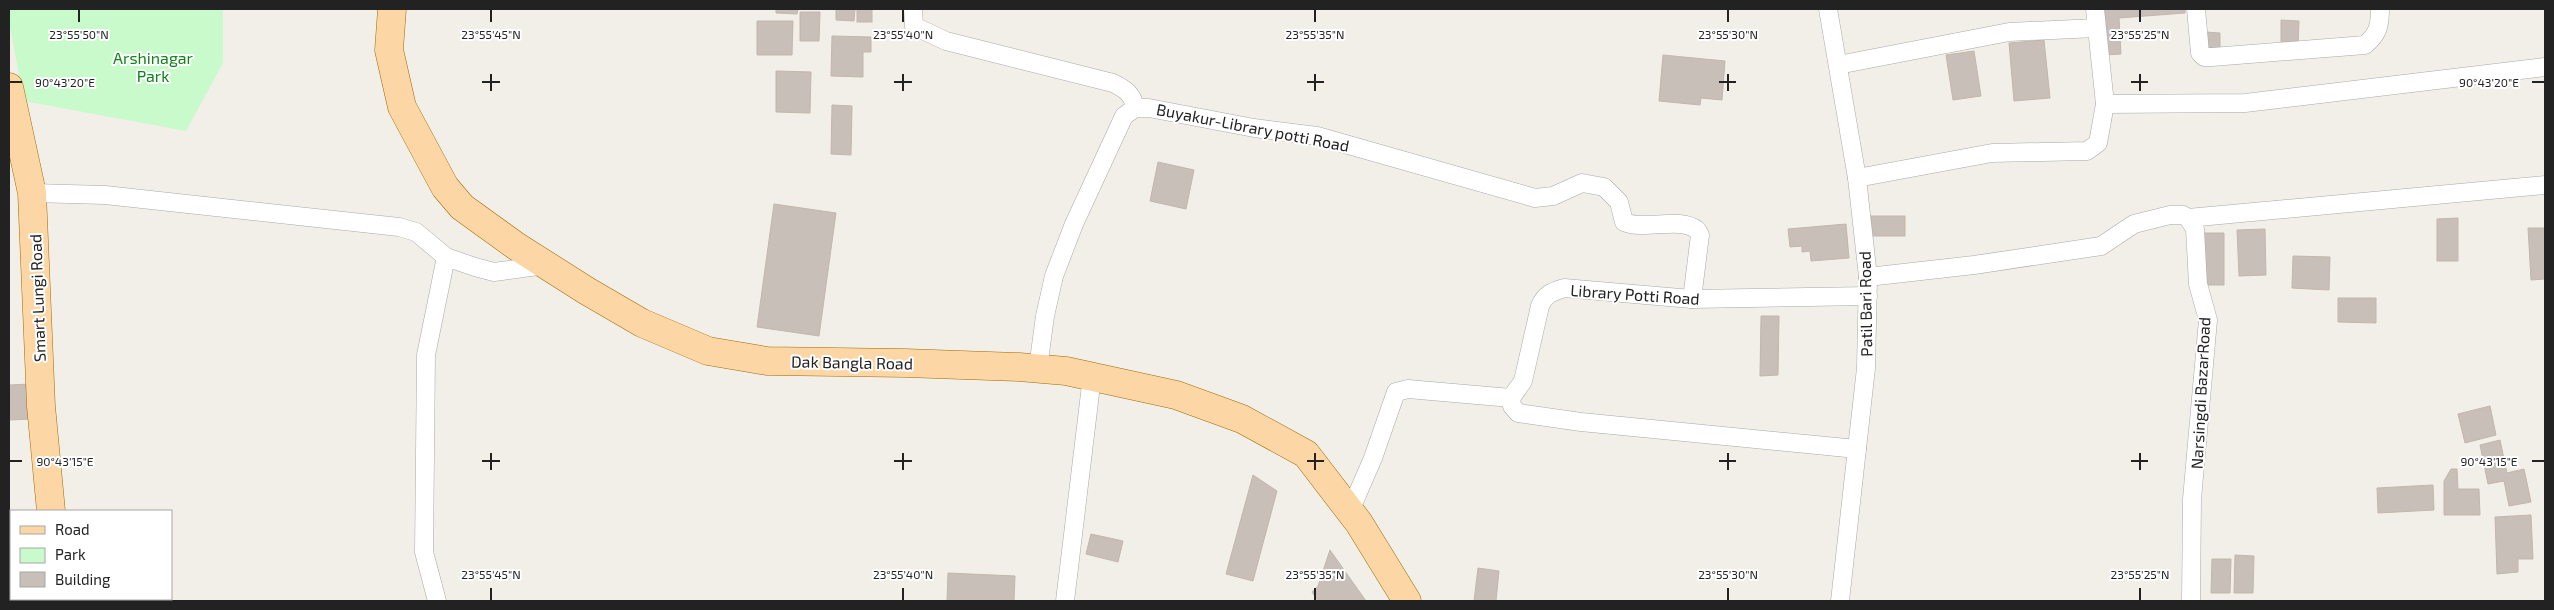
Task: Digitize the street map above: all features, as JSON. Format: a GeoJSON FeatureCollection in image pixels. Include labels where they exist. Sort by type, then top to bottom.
{"type":"FeatureCollection","features":[{"type":"Feature","properties":{"kind":"main road","name":"Dak Bangla Road"},"geometry":{"type":"LineString","coordinates":[[392,9],[388,50],[402,107],[445,187],[462,208],[545,265],[642,323],[708,351],[767,361],[1038,368],[1092,377],[1176,395],[1242,420],[1306,454],[1350,511],[1406,601]]}},
{"type":"Feature","properties":{"kind":"main road","name":"Smart Lungi Road"},"geometry":{"type":"LineString","coordinates":[[9,87],[32,193],[41,406],[51,510]]}},
{"type":"Feature","properties":{"kind":"street"},"geometry":{"type":"LineString","coordinates":[[913,9],[914,26],[924,32],[946,41],[1113,83],[1127,90],[1134,100],[1135,108]]}},
{"type":"Feature","properties":{"kind":"street","name":"Patil Bari Road"},"geometry":{"type":"LineString","coordinates":[[1828,9],[1857,178],[1868,277],[1866,368],[1840,601]]}},
{"type":"Feature","properties":{"kind":"street"},"geometry":{"type":"LineString","coordinates":[[1857,178],[1992,153],[2087,151],[2098,143],[2105,104],[2095,9]]}},
{"type":"Feature","properties":{"kind":"street"},"geometry":{"type":"LineString","coordinates":[[2196,9],[2200,53],[2204,57],[2365,46],[2375,36],[2380,25],[2380,9]]}},
{"type":"Feature","properties":{"kind":"street"},"geometry":{"type":"LineString","coordinates":[[1838,65],[2009,32],[2096,28]]}},
{"type":"Feature","properties":{"kind":"street"},"geometry":{"type":"LineString","coordinates":[[2105,104],[2245,103],[2545,67]]}},
{"type":"Feature","properties":{"kind":"street","name":"Buyakur-Library potti Road"},"geometry":{"type":"LineString","coordinates":[[1038,368],[1045,316],[1054,276],[1074,224],[1124,116],[1135,108],[1149,108],[1246,126],[1317,136],[1535,198],[1553,196],[1582,183],[1604,187],[1619,202],[1624,222],[1632,226],[1682,224],[1697,230],[1700,235],[1692,299]]}},
{"type":"Feature","properties":{"kind":"street"},"geometry":{"type":"LineString","coordinates":[[1868,277],[1974,265],[2101,246],[2134,224],[2170,215],[2183,215],[2188,218],[2545,185]]}},
{"type":"Feature","properties":{"kind":"street"},"geometry":{"type":"LineString","coordinates":[[32,193],[105,195],[399,227],[416,232],[446,257],[494,272],[545,265]]}},
{"type":"Feature","properties":{"kind":"street","name":"Narsingdi BazarRoad"},"geometry":{"type":"LineString","coordinates":[[2188,218],[2195,229],[2198,284],[2208,320],[2192,499],[2191,601]]}},
{"type":"Feature","properties":{"kind":"street"},"geometry":{"type":"LineString","coordinates":[[437,601],[424,552],[426,354],[446,257]]}},
{"type":"Feature","properties":{"kind":"street","name":"Library Potti Road"},"geometry":{"type":"LineString","coordinates":[[1511,398],[1523,381],[1540,306],[1544,298],[1550,293],[1564,288],[1692,299],[1868,296]]}},
{"type":"Feature","properties":{"kind":"street"},"geometry":{"type":"LineString","coordinates":[[1065,601],[1092,377]]}},
{"type":"Feature","properties":{"kind":"street"},"geometry":{"type":"LineString","coordinates":[[1350,511],[1373,458],[1396,392],[1408,389],[1511,398],[1512,406],[1518,413],[1581,422],[1857,449]]}},
{"type":"Feature","properties":{"kind":"green space","name":"Arshinagar Park"},"geometry":{"type":"Polygon","coordinates":[[[9,9],[223,9],[223,63],[186,131],[24,101],[9,22],[9,9]]]}},
{"type":"Feature","properties":{"kind":"building"},"geometry":{"type":"Polygon","coordinates":[[[776,9],[798,9],[797,14],[776,13],[776,9]]]}},
{"type":"Feature","properties":{"kind":"building"},"geometry":{"type":"Polygon","coordinates":[[[836,9],[855,9],[854,21],[836,20],[836,9]]]}},
{"type":"Feature","properties":{"kind":"building"},"geometry":{"type":"Polygon","coordinates":[[[857,9],[872,9],[872,22],[857,22],[857,9]]]}},
{"type":"Feature","properties":{"kind":"building"},"geometry":{"type":"Polygon","coordinates":[[[2096,9],[2185,9],[2185,13],[2119,18],[2121,54],[2105,55],[2096,9]]]}},
{"type":"Feature","properties":{"kind":"building"},"geometry":{"type":"Polygon","coordinates":[[[800,12],[820,12],[819,41],[800,41],[800,12]]]}},
{"type":"Feature","properties":{"kind":"building"},"geometry":{"type":"Polygon","coordinates":[[[2281,20],[2299,21],[2298,48],[2281,48],[2281,20]]]}},
{"type":"Feature","properties":{"kind":"building"},"geometry":{"type":"Polygon","coordinates":[[[757,21],[793,21],[792,55],[757,55],[757,21]]]}},
{"type":"Feature","properties":{"kind":"building"},"geometry":{"type":"Polygon","coordinates":[[[2205,32],[2220,33],[2220,51],[2205,51],[2205,32]]]}},
{"type":"Feature","properties":{"kind":"building"},"geometry":{"type":"Polygon","coordinates":[[[832,36],[871,37],[871,52],[863,52],[863,77],[831,76],[832,36]]]}},
{"type":"Feature","properties":{"kind":"building"},"geometry":{"type":"Polygon","coordinates":[[[2044,40],[2050,98],[2014,101],[2009,43],[2044,40]]]}},
{"type":"Feature","properties":{"kind":"building"},"geometry":{"type":"Polygon","coordinates":[[[1974,51],[1981,96],[1953,100],[1946,55],[1974,51]]]}},
{"type":"Feature","properties":{"kind":"building"},"geometry":{"type":"Polygon","coordinates":[[[1663,55],[1725,61],[1722,100],[1701,98],[1700,105],[1659,101],[1663,55]]]}},
{"type":"Feature","properties":{"kind":"building"},"geometry":{"type":"Polygon","coordinates":[[[776,71],[811,72],[810,113],[776,112],[776,71]]]}},
{"type":"Feature","properties":{"kind":"building"},"geometry":{"type":"Polygon","coordinates":[[[832,105],[852,106],[851,155],[831,154],[832,105]]]}},
{"type":"Feature","properties":{"kind":"building"},"geometry":{"type":"Polygon","coordinates":[[[1158,162],[1194,170],[1186,209],[1150,201],[1158,162]]]}},
{"type":"Feature","properties":{"kind":"building"},"geometry":{"type":"Polygon","coordinates":[[[774,204],[836,213],[819,336],[757,327],[774,204]]]}},
{"type":"Feature","properties":{"kind":"building"},"geometry":{"type":"Polygon","coordinates":[[[1871,216],[1905,216],[1905,236],[1871,236],[1871,216]]]}},
{"type":"Feature","properties":{"kind":"building"},"geometry":{"type":"Polygon","coordinates":[[[2458,218],[2458,261],[2437,261],[2437,219],[2458,218]]]}},
{"type":"Feature","properties":{"kind":"building"},"geometry":{"type":"Polygon","coordinates":[[[1846,224],[1849,258],[1811,261],[1810,251],[1802,252],[1802,246],[1790,247],[1788,229],[1846,224]]]}},
{"type":"Feature","properties":{"kind":"building"},"geometry":{"type":"Polygon","coordinates":[[[2528,228],[2545,228],[2545,279],[2531,280],[2528,228]]]}},
{"type":"Feature","properties":{"kind":"building"},"geometry":{"type":"Polygon","coordinates":[[[2265,229],[2266,275],[2239,276],[2237,230],[2265,229]]]}},
{"type":"Feature","properties":{"kind":"building"},"geometry":{"type":"Polygon","coordinates":[[[2202,233],[2224,233],[2224,285],[2201,285],[2202,233]]]}},
{"type":"Feature","properties":{"kind":"building"},"geometry":{"type":"Polygon","coordinates":[[[2293,256],[2330,257],[2329,290],[2292,288],[2293,256]]]}},
{"type":"Feature","properties":{"kind":"building"},"geometry":{"type":"Polygon","coordinates":[[[2338,298],[2376,298],[2376,323],[2338,322],[2338,298]]]}},
{"type":"Feature","properties":{"kind":"building"},"geometry":{"type":"Polygon","coordinates":[[[1761,316],[1779,316],[1778,375],[1760,376],[1761,316]]]}},
{"type":"Feature","properties":{"kind":"building"},"geometry":{"type":"Polygon","coordinates":[[[31,384],[32,419],[9,420],[9,385],[31,384]]]}},
{"type":"Feature","properties":{"kind":"building"},"geometry":{"type":"Polygon","coordinates":[[[2490,406],[2496,435],[2465,443],[2458,414],[2490,406]]]}},
{"type":"Feature","properties":{"kind":"building"},"geometry":{"type":"Polygon","coordinates":[[[2500,440],[2507,473],[2524,469],[2531,502],[2509,506],[2504,481],[2488,484],[2480,445],[2500,440]]]}},
{"type":"Feature","properties":{"kind":"building"},"geometry":{"type":"Polygon","coordinates":[[[2451,469],[2457,469],[2458,489],[2479,489],[2480,515],[2444,515],[2444,481],[2451,469]]]}},
{"type":"Feature","properties":{"kind":"building"},"geometry":{"type":"Polygon","coordinates":[[[1253,475],[1277,491],[1253,581],[1226,574],[1253,475]]]}},
{"type":"Feature","properties":{"kind":"building"},"geometry":{"type":"Polygon","coordinates":[[[2433,485],[2434,510],[2378,513],[2377,488],[2433,485]]]}},
{"type":"Feature","properties":{"kind":"building"},"geometry":{"type":"Polygon","coordinates":[[[2531,515],[2533,559],[2518,559],[2518,572],[2497,574],[2495,517],[2531,515]]]}},
{"type":"Feature","properties":{"kind":"building"},"geometry":{"type":"Polygon","coordinates":[[[1091,534],[1123,541],[1118,562],[1086,554],[1091,534]]]}},
{"type":"Feature","properties":{"kind":"building"},"geometry":{"type":"Polygon","coordinates":[[[1330,550],[1366,601],[1318,601],[1312,592],[1318,586],[1330,550]]]}},
{"type":"Feature","properties":{"kind":"building"},"geometry":{"type":"Polygon","coordinates":[[[2235,555],[2254,556],[2253,593],[2234,593],[2235,555]]]}},
{"type":"Feature","properties":{"kind":"building"},"geometry":{"type":"Polygon","coordinates":[[[2212,559],[2231,559],[2230,593],[2211,593],[2212,559]]]}},
{"type":"Feature","properties":{"kind":"building"},"geometry":{"type":"Polygon","coordinates":[[[1478,568],[1499,571],[1496,601],[1474,601],[1478,568]]]}},
{"type":"Feature","properties":{"kind":"building"},"geometry":{"type":"Polygon","coordinates":[[[948,573],[1015,576],[1014,601],[947,601],[948,573]]]}}]}
